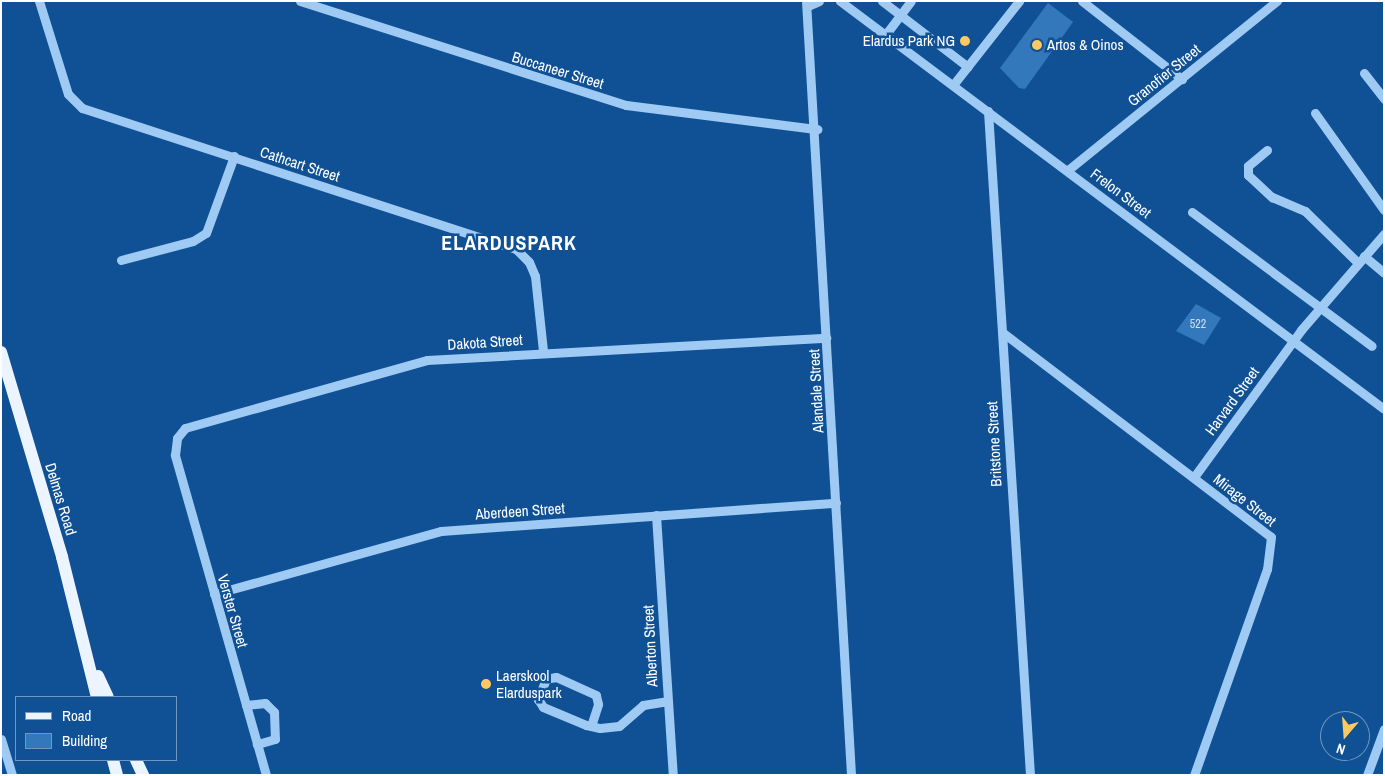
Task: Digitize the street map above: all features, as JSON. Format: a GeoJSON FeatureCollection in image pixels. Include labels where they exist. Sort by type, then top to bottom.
{"type":"FeatureCollection","features":[{"type":"Feature","properties":{"kind":"main road","name":"Delmas Road"},"geometry":{"type":"LineString","coordinates":[[1,352],[89,655],[97,696]]}},
{"type":"Feature","properties":{"kind":"main road","name":"Delmas Road"},"geometry":{"type":"LineString","coordinates":[[89,655],[108,696]]}},
{"type":"Feature","properties":{"kind":"main road"},"geometry":{"type":"LineString","coordinates":[[113,761],[117,775]]}},
{"type":"Feature","properties":{"kind":"main road"},"geometry":{"type":"LineString","coordinates":[[136,761],[143,775]]}},
{"type":"Feature","properties":{"kind":"street","name":"Cathcart Street"},"geometry":{"type":"LineString","coordinates":[[39,1],[74,102],[89,111],[234,156],[516,249],[529,262],[535,276],[543,351]]}},
{"type":"Feature","properties":{"kind":"street","name":"Buccaneer Street"},"geometry":{"type":"LineString","coordinates":[[300,1],[626,104],[817,129]]}},
{"type":"Feature","properties":{"kind":"street"},"geometry":{"type":"LineString","coordinates":[[807,4],[819,1]]}},
{"type":"Feature","properties":{"kind":"street","name":"Frelon Street"},"geometry":{"type":"LineString","coordinates":[[840,1],[1068,170],[1384,409]]}},
{"type":"Feature","properties":{"kind":"street"},"geometry":{"type":"LineString","coordinates":[[882,1],[968,67]]}},
{"type":"Feature","properties":{"kind":"street"},"geometry":{"type":"LineString","coordinates":[[886,34],[911,1]]}},
{"type":"Feature","properties":{"kind":"street"},"geometry":{"type":"LineString","coordinates":[[953,85],[1019,1]]}},
{"type":"Feature","properties":{"kind":"street"},"geometry":{"type":"LineString","coordinates":[[1082,1],[1182,79]]}},
{"type":"Feature","properties":{"kind":"street","name":"Granofier Street"},"geometry":{"type":"LineString","coordinates":[[1068,170],[1277,1]]}},
{"type":"Feature","properties":{"kind":"street","name":"Alandale Street"},"geometry":{"type":"LineString","coordinates":[[807,4],[817,129],[826,338],[851,775]]}},
{"type":"Feature","properties":{"kind":"street"},"geometry":{"type":"LineString","coordinates":[[1364,73],[1384,99]]}},
{"type":"Feature","properties":{"kind":"street","name":"Britstone Street"},"geometry":{"type":"LineString","coordinates":[[988,111],[1030,775]]}},
{"type":"Feature","properties":{"kind":"street"},"geometry":{"type":"LineString","coordinates":[[1315,113],[1384,210]]}},
{"type":"Feature","properties":{"kind":"street"},"geometry":{"type":"LineString","coordinates":[[1267,150],[1248,166],[1248,175],[1272,197],[1305,212],[1360,260],[1384,273]]}},
{"type":"Feature","properties":{"kind":"street"},"geometry":{"type":"LineString","coordinates":[[121,260],[193,242],[206,233],[234,156]]}},
{"type":"Feature","properties":{"kind":"street"},"geometry":{"type":"LineString","coordinates":[[1192,212],[1372,346]]}},
{"type":"Feature","properties":{"kind":"street","name":"Harvard Street"},"geometry":{"type":"LineString","coordinates":[[1194,477],[1293,340],[1319,307],[1384,234]]}},
{"type":"Feature","properties":{"kind":"street","name":"Mirage Street"},"geometry":{"type":"LineString","coordinates":[[1002,332],[1271,537],[1272,545],[1194,775]]}},
{"type":"Feature","properties":{"kind":"street","name":"Dakota Street"},"geometry":{"type":"LineString","coordinates":[[175,454],[179,434],[192,425],[404,364],[543,351],[826,338]]}},
{"type":"Feature","properties":{"kind":"street","name":"Verster Street"},"geometry":{"type":"LineString","coordinates":[[175,454],[266,775]]}},
{"type":"Feature","properties":{"kind":"street","name":"Aberdeen Street"},"geometry":{"type":"LineString","coordinates":[[214,594],[440,531],[836,503]]}},
{"type":"Feature","properties":{"kind":"street","name":"Alberton Street"},"geometry":{"type":"LineString","coordinates":[[656,515],[673,775]]}},
{"type":"Feature","properties":{"kind":"street"},"geometry":{"type":"LineString","coordinates":[[591,726],[598,704],[596,695],[556,677],[546,679],[540,704],[591,726],[619,726],[643,705],[667,701]]}},
{"type":"Feature","properties":{"kind":"street"},"geometry":{"type":"LineString","coordinates":[[246,705],[265,703],[274,712],[275,739],[257,744]]}},
{"type":"Feature","properties":{"kind":"street"},"geometry":{"type":"LineString","coordinates":[[1367,775],[1384,729]]}},
{"type":"Feature","properties":{"kind":"street"},"geometry":{"type":"LineString","coordinates":[[1,739],[12,775]]}},
{"type":"Feature","properties":{"kind":"building","name":"Artos & Oinos"},"geometry":{"type":"Polygon","coordinates":[[[1048,3],[1073,22],[1025,89],[1019,88],[1000,68],[1048,3]]]}},
{"type":"Feature","properties":{"kind":"building"},"geometry":{"type":"Polygon","coordinates":[[[1196,304],[1221,318],[1204,345],[1176,331],[1196,304]]]}},
{"type":"Feature","properties":{"kind":"place","name":"Elardus Park NG"},"geometry":{"type":"Point","coordinates":[965,41]}},
{"type":"Feature","properties":{"kind":"place","name":"Artos & Oinos"},"geometry":{"type":"Point","coordinates":[1037,45]}},
{"type":"Feature","properties":{"kind":"place","name":"Laerskool Elarduspark"},"geometry":{"type":"Point","coordinates":[486,684]}},
{"type":"Feature","properties":{"kind":"district","name":"ELARDUSPARK"},"geometry":{"type":"Point","coordinates":[509,242]}}]}
